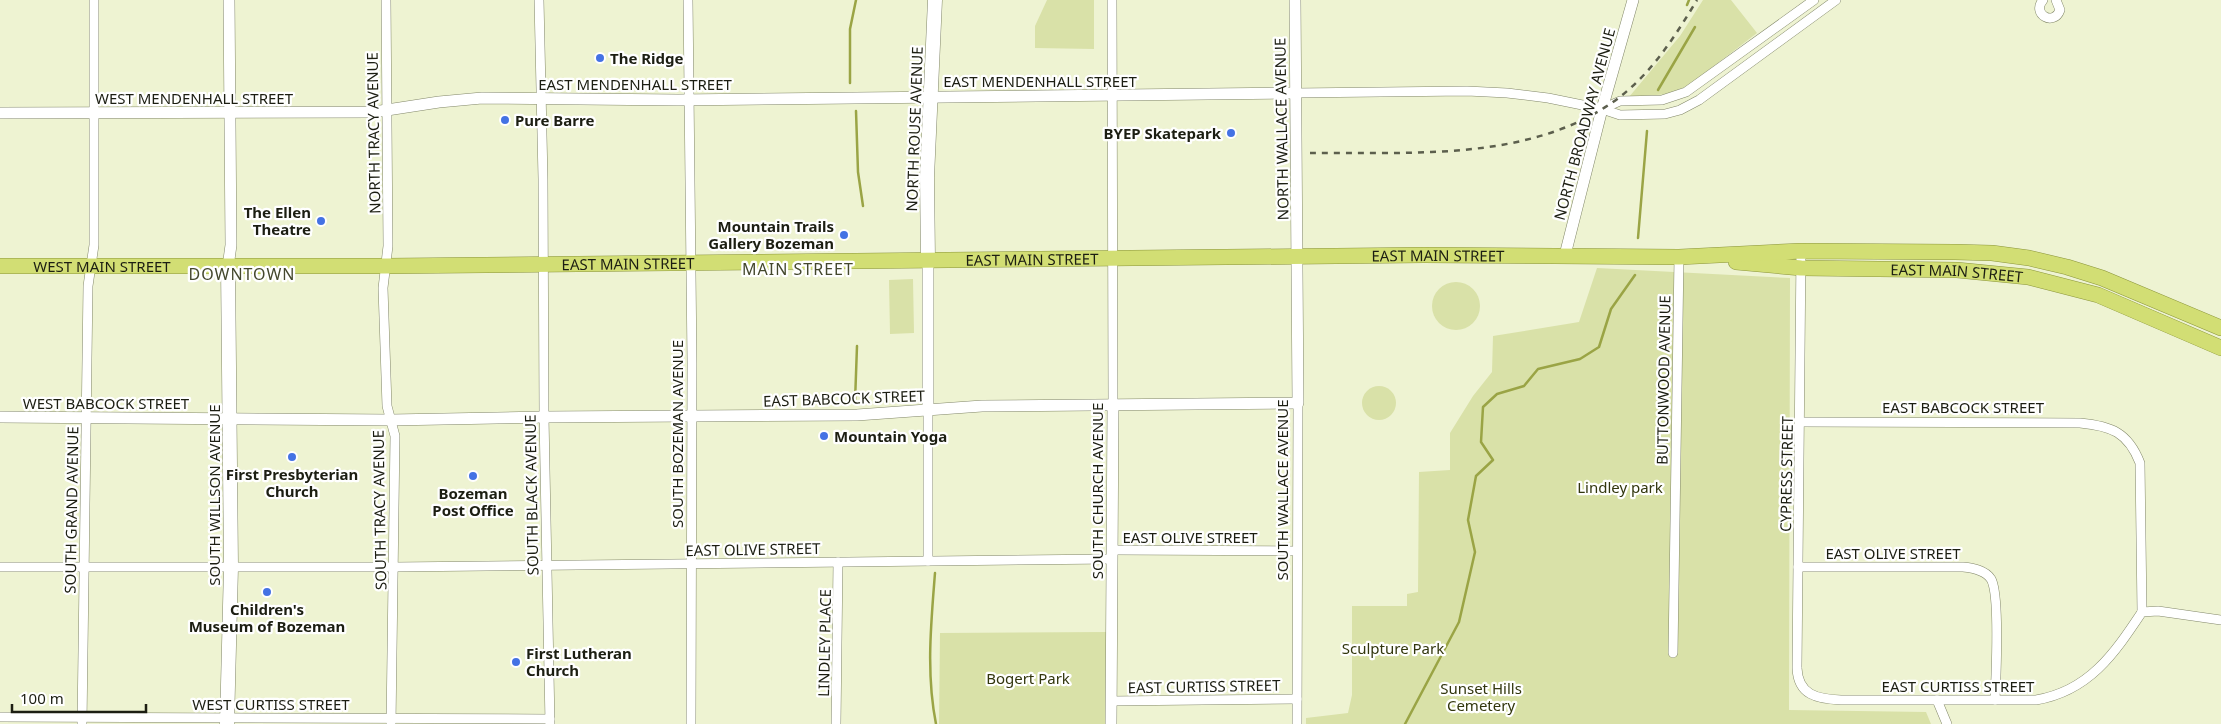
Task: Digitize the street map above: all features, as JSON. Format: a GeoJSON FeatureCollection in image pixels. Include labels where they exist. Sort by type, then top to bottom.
{"type":"FeatureCollection","features":[{"type":"Feature","properties":{"kind":"highway","name":"EAST MAIN STREET"},"geometry":{"type":"LineString","coordinates":[[386,266],[1298,257],[1424,254],[1679,257],[1801,251],[1992,253],[2029,258],[2102,278],[2221,328]]}},
{"type":"Feature","properties":{"kind":"highway","name":"EAST MAIN STREET"},"geometry":{"type":"LineString","coordinates":[[1679,257],[1801,268],[1958,270],[2030,278],[2098,295],[2221,348]]}},
{"type":"Feature","properties":{"kind":"highway","name":"WEST MAIN STREET"},"geometry":{"type":"LineString","coordinates":[[0,266],[386,266]]}},
{"type":"Feature","properties":{"kind":"main road","name":"NORTH ROUSE AVENUE"},"geometry":{"type":"LineString","coordinates":[[928,260],[927,177],[935,0]]}},
{"type":"Feature","properties":{"kind":"main road","name":"SOUTH WILLSON AVENUE"},"geometry":{"type":"LineString","coordinates":[[227,721],[231,567],[228,267]]}},
{"type":"Feature","properties":{"kind":"street","name":"SOUTH GRAND AVENUE"},"geometry":{"type":"LineString","coordinates":[[82,721],[88,286],[94,245],[94,0]]}},
{"type":"Feature","properties":{"kind":"street"},"geometry":{"type":"LineString","coordinates":[[228,267],[231,245],[229,0]]}},
{"type":"Feature","properties":{"kind":"street","name":"NORTH TRACY AVENUE"},"geometry":{"type":"LineString","coordinates":[[386,0],[388,246],[386,266]]}},
{"type":"Feature","properties":{"kind":"street","name":"SOUTH BLACK AVENUE"},"geometry":{"type":"LineString","coordinates":[[539,0],[544,265],[546,565],[550,722]]}},
{"type":"Feature","properties":{"kind":"street","name":"SOUTH BOZEMAN AVENUE"},"geometry":{"type":"LineString","coordinates":[[688,0],[692,416],[691,724]]}},
{"type":"Feature","properties":{"kind":"street","name":"SOUTH CHURCH AVENUE"},"geometry":{"type":"LineString","coordinates":[[1111,724],[1113,405],[1112,0]]}},
{"type":"Feature","properties":{"kind":"street","name":"NORTH WALLACE AVENUE"},"geometry":{"type":"LineString","coordinates":[[1295,0],[1298,257]]}},
{"type":"Feature","properties":{"kind":"street","name":"NORTH BROADWAY AVENUE"},"geometry":{"type":"LineString","coordinates":[[1565,255],[1602,109],[1633,0]]}},
{"type":"Feature","properties":{"kind":"street"},"geometry":{"type":"LineString","coordinates":[[1602,109],[1620,101],[1662,100],[1686,92],[1814,0]]}},
{"type":"Feature","properties":{"kind":"street","name":"EAST MENDENHALL STREET"},"geometry":{"type":"LineString","coordinates":[[387,110],[482,98],[689,100],[930,96],[1475,92],[1538,96],[1602,109],[1620,115],[1646,115],[1672,112],[1690,105],[1836,0]]}},
{"type":"Feature","properties":{"kind":"street"},"geometry":{"type":"LineString","coordinates":[[2040,2],[2042,15],[2051,19],[2058,16],[2060,10],[2056,0]]}},
{"type":"Feature","properties":{"kind":"street","name":"WEST MENDENHALL STREET"},"geometry":{"type":"LineString","coordinates":[[0,113],[374,112],[387,110]]}},
{"type":"Feature","properties":{"kind":"street","name":"CYPRESS STREET"},"geometry":{"type":"LineString","coordinates":[[1801,251],[1797,677],[1800,684],[1809,692]]}},
{"type":"Feature","properties":{"kind":"street","name":"SOUTH WALLACE AVENUE"},"geometry":{"type":"LineString","coordinates":[[1297,724],[1298,257]]}},
{"type":"Feature","properties":{"kind":"street","name":"BUTTONWOOD AVENUE"},"geometry":{"type":"LineString","coordinates":[[1673,653],[1679,257]]}},
{"type":"Feature","properties":{"kind":"street"},"geometry":{"type":"LineString","coordinates":[[928,260],[928,561]]}},
{"type":"Feature","properties":{"kind":"street","name":"SOUTH TRACY AVENUE"},"geometry":{"type":"LineString","coordinates":[[386,266],[384,288],[387,406],[395,436],[391,721]]}},
{"type":"Feature","properties":{"kind":"street","name":"EAST BABCOCK STREET"},"geometry":{"type":"LineString","coordinates":[[391,420],[857,415],[982,406],[1298,404]]}},
{"type":"Feature","properties":{"kind":"street","name":"WEST BABCOCK STREET"},"geometry":{"type":"LineString","coordinates":[[0,417],[391,420]]}},
{"type":"Feature","properties":{"kind":"street","name":"EAST BABCOCK STREET"},"geometry":{"type":"LineString","coordinates":[[1800,422],[2080,423],[2108,428],[2123,436],[2133,448],[2140,471],[2142,612]]}},
{"type":"Feature","properties":{"kind":"street","name":"EAST OLIVE STREET"},"geometry":{"type":"LineString","coordinates":[[0,567],[394,567],[691,564],[928,561],[1297,551]]}},
{"type":"Feature","properties":{"kind":"street","name":"LINDLEY PLACE"},"geometry":{"type":"LineString","coordinates":[[836,724],[838,562]]}},
{"type":"Feature","properties":{"kind":"street","name":"EAST OLIVE STREET"},"geometry":{"type":"LineString","coordinates":[[1798,567],[1964,567],[1974,568],[1986,574],[1991,579],[1996,600],[1996,700]]}},
{"type":"Feature","properties":{"kind":"street"},"geometry":{"type":"LineString","coordinates":[[2142,612],[2158,611],[2221,620]]}},
{"type":"Feature","properties":{"kind":"street","name":"EAST CURTISS STREET"},"geometry":{"type":"LineString","coordinates":[[1809,692],[1820,699],[1834,700],[1996,700],[2048,698],[2076,686],[2099,669],[2112,657],[2142,612]]}},
{"type":"Feature","properties":{"kind":"street","name":"EAST CURTISS STREET"},"geometry":{"type":"LineString","coordinates":[[1111,701],[1297,699]]}},
{"type":"Feature","properties":{"kind":"street"},"geometry":{"type":"LineString","coordinates":[[1937,700],[1947,724]]}},
{"type":"Feature","properties":{"kind":"street","name":"WEST CURTISS STREET"},"geometry":{"type":"LineString","coordinates":[[0,717],[82,721],[391,721]]}},
{"type":"Feature","properties":{"kind":"street"},"geometry":{"type":"LineString","coordinates":[[391,721],[550,722]]}},
{"type":"Feature","properties":{"kind":"green space"},"geometry":{"type":"Polygon","coordinates":[[[1047,0],[1094,0],[1094,49],[1035,48],[1035,26],[1047,0]]]}},
{"type":"Feature","properties":{"kind":"green space"},"geometry":{"type":"Polygon","coordinates":[[[1703,0],[1731,0],[1757,33],[1689,85],[1669,94],[1629,97],[1680,36],[1703,0]]]}},
{"type":"Feature","properties":{"kind":"green space","name":"Lindley park"},"geometry":{"type":"Polygon","coordinates":[[[1597,268],[1790,278],[1789,710],[1926,712],[1931,724],[1306,724],[1306,718],[1348,713],[1352,695],[1352,606],[1407,606],[1407,594],[1418,592],[1419,472],[1450,470],[1450,433],[1473,396],[1492,372],[1493,336],[1579,322],[1597,268]]]}},
{"type":"Feature","properties":{"kind":"green space"},"geometry":{"type":"Polygon","coordinates":[[[913,279],[914,333],[890,334],[889,280],[913,279]]]}},
{"type":"Feature","properties":{"kind":"green space"},"geometry":{"type":"Polygon","coordinates":[[[1451,282],[1461,282],[1473,289],[1480,301],[1480,311],[1473,323],[1461,330],[1451,330],[1443,326],[1436,319],[1432,311],[1432,301],[1436,293],[1443,286],[1451,282]]]}},
{"type":"Feature","properties":{"kind":"green space"},"geometry":{"type":"Polygon","coordinates":[[[1379,386],[1391,391],[1396,403],[1391,415],[1379,420],[1367,415],[1362,403],[1367,391],[1379,386]]]}},
{"type":"Feature","properties":{"kind":"green space","name":"Bogert Park"},"geometry":{"type":"Polygon","coordinates":[[[1107,632],[1107,724],[939,724],[940,633],[1107,632]]]}},
{"type":"Feature","properties":{"kind":"waterway"},"geometry":{"type":"LineString","coordinates":[[850,83],[850,29],[856,0]]}},
{"type":"Feature","properties":{"kind":"waterway"},"geometry":{"type":"LineString","coordinates":[[1687,5],[1689,0]]}},
{"type":"Feature","properties":{"kind":"waterway"},"geometry":{"type":"LineString","coordinates":[[1658,90],[1695,27]]}},
{"type":"Feature","properties":{"kind":"waterway"},"geometry":{"type":"LineString","coordinates":[[856,111],[858,172],[863,206]]}},
{"type":"Feature","properties":{"kind":"waterway"},"geometry":{"type":"LineString","coordinates":[[1638,238],[1647,131]]}},
{"type":"Feature","properties":{"kind":"waterway"},"geometry":{"type":"LineString","coordinates":[[1405,724],[1459,622],[1475,552],[1468,520],[1476,476],[1493,460],[1481,442],[1483,407],[1497,394],[1524,386],[1538,369],[1580,359],[1599,347],[1611,309],[1635,275]]}},
{"type":"Feature","properties":{"kind":"waterway"},"geometry":{"type":"LineString","coordinates":[[855,402],[857,346]]}},
{"type":"Feature","properties":{"kind":"waterway"},"geometry":{"type":"LineString","coordinates":[[935,573],[930,667],[936,724]]}},
{"type":"Feature","properties":{"kind":"railway"},"geometry":{"type":"LineString","coordinates":[[1310,153],[1466,150],[1505,144],[1543,135],[1579,121],[1613,102],[1639,80],[1660,56],[1697,0]]}},
{"type":"Feature","properties":{"kind":"place","name":"The Ridge"},"geometry":{"type":"Point","coordinates":[600,58]}},
{"type":"Feature","properties":{"kind":"place","name":"Pure Barre"},"geometry":{"type":"Point","coordinates":[505,120]}},
{"type":"Feature","properties":{"kind":"place","name":"BYEP Skatepark"},"geometry":{"type":"Point","coordinates":[1231,133]}},
{"type":"Feature","properties":{"kind":"place","name":"The Ellen Theatre"},"geometry":{"type":"Point","coordinates":[321,221]}},
{"type":"Feature","properties":{"kind":"place","name":"Mountain Trails Gallery Bozeman"},"geometry":{"type":"Point","coordinates":[844,235]}},
{"type":"Feature","properties":{"kind":"place","name":"Mountain Yoga"},"geometry":{"type":"Point","coordinates":[824,436]}},
{"type":"Feature","properties":{"kind":"place","name":"First Presbyterian Church"},"geometry":{"type":"Point","coordinates":[292,457]}},
{"type":"Feature","properties":{"kind":"place","name":"Bozeman Post Office"},"geometry":{"type":"Point","coordinates":[473,476]}},
{"type":"Feature","properties":{"kind":"place","name":"Children's Museum of Bozeman"},"geometry":{"type":"Point","coordinates":[267,592]}},
{"type":"Feature","properties":{"kind":"place","name":"First Lutheran Church"},"geometry":{"type":"Point","coordinates":[516,662]}},
{"type":"Feature","properties":{"kind":"district","name":"MAIN STREET"},"geometry":{"type":"Point","coordinates":[798,269]}},
{"type":"Feature","properties":{"kind":"district","name":"DOWNTOWN"},"geometry":{"type":"Point","coordinates":[242,274]}},
{"type":"Feature","properties":{"kind":"park label","name":"Sculpture Park"},"geometry":{"type":"Point","coordinates":[1393,648]}},
{"type":"Feature","properties":{"kind":"park label","name":"Sunset Hills Cemetery"},"geometry":{"type":"Point","coordinates":[1481,696]}}]}
